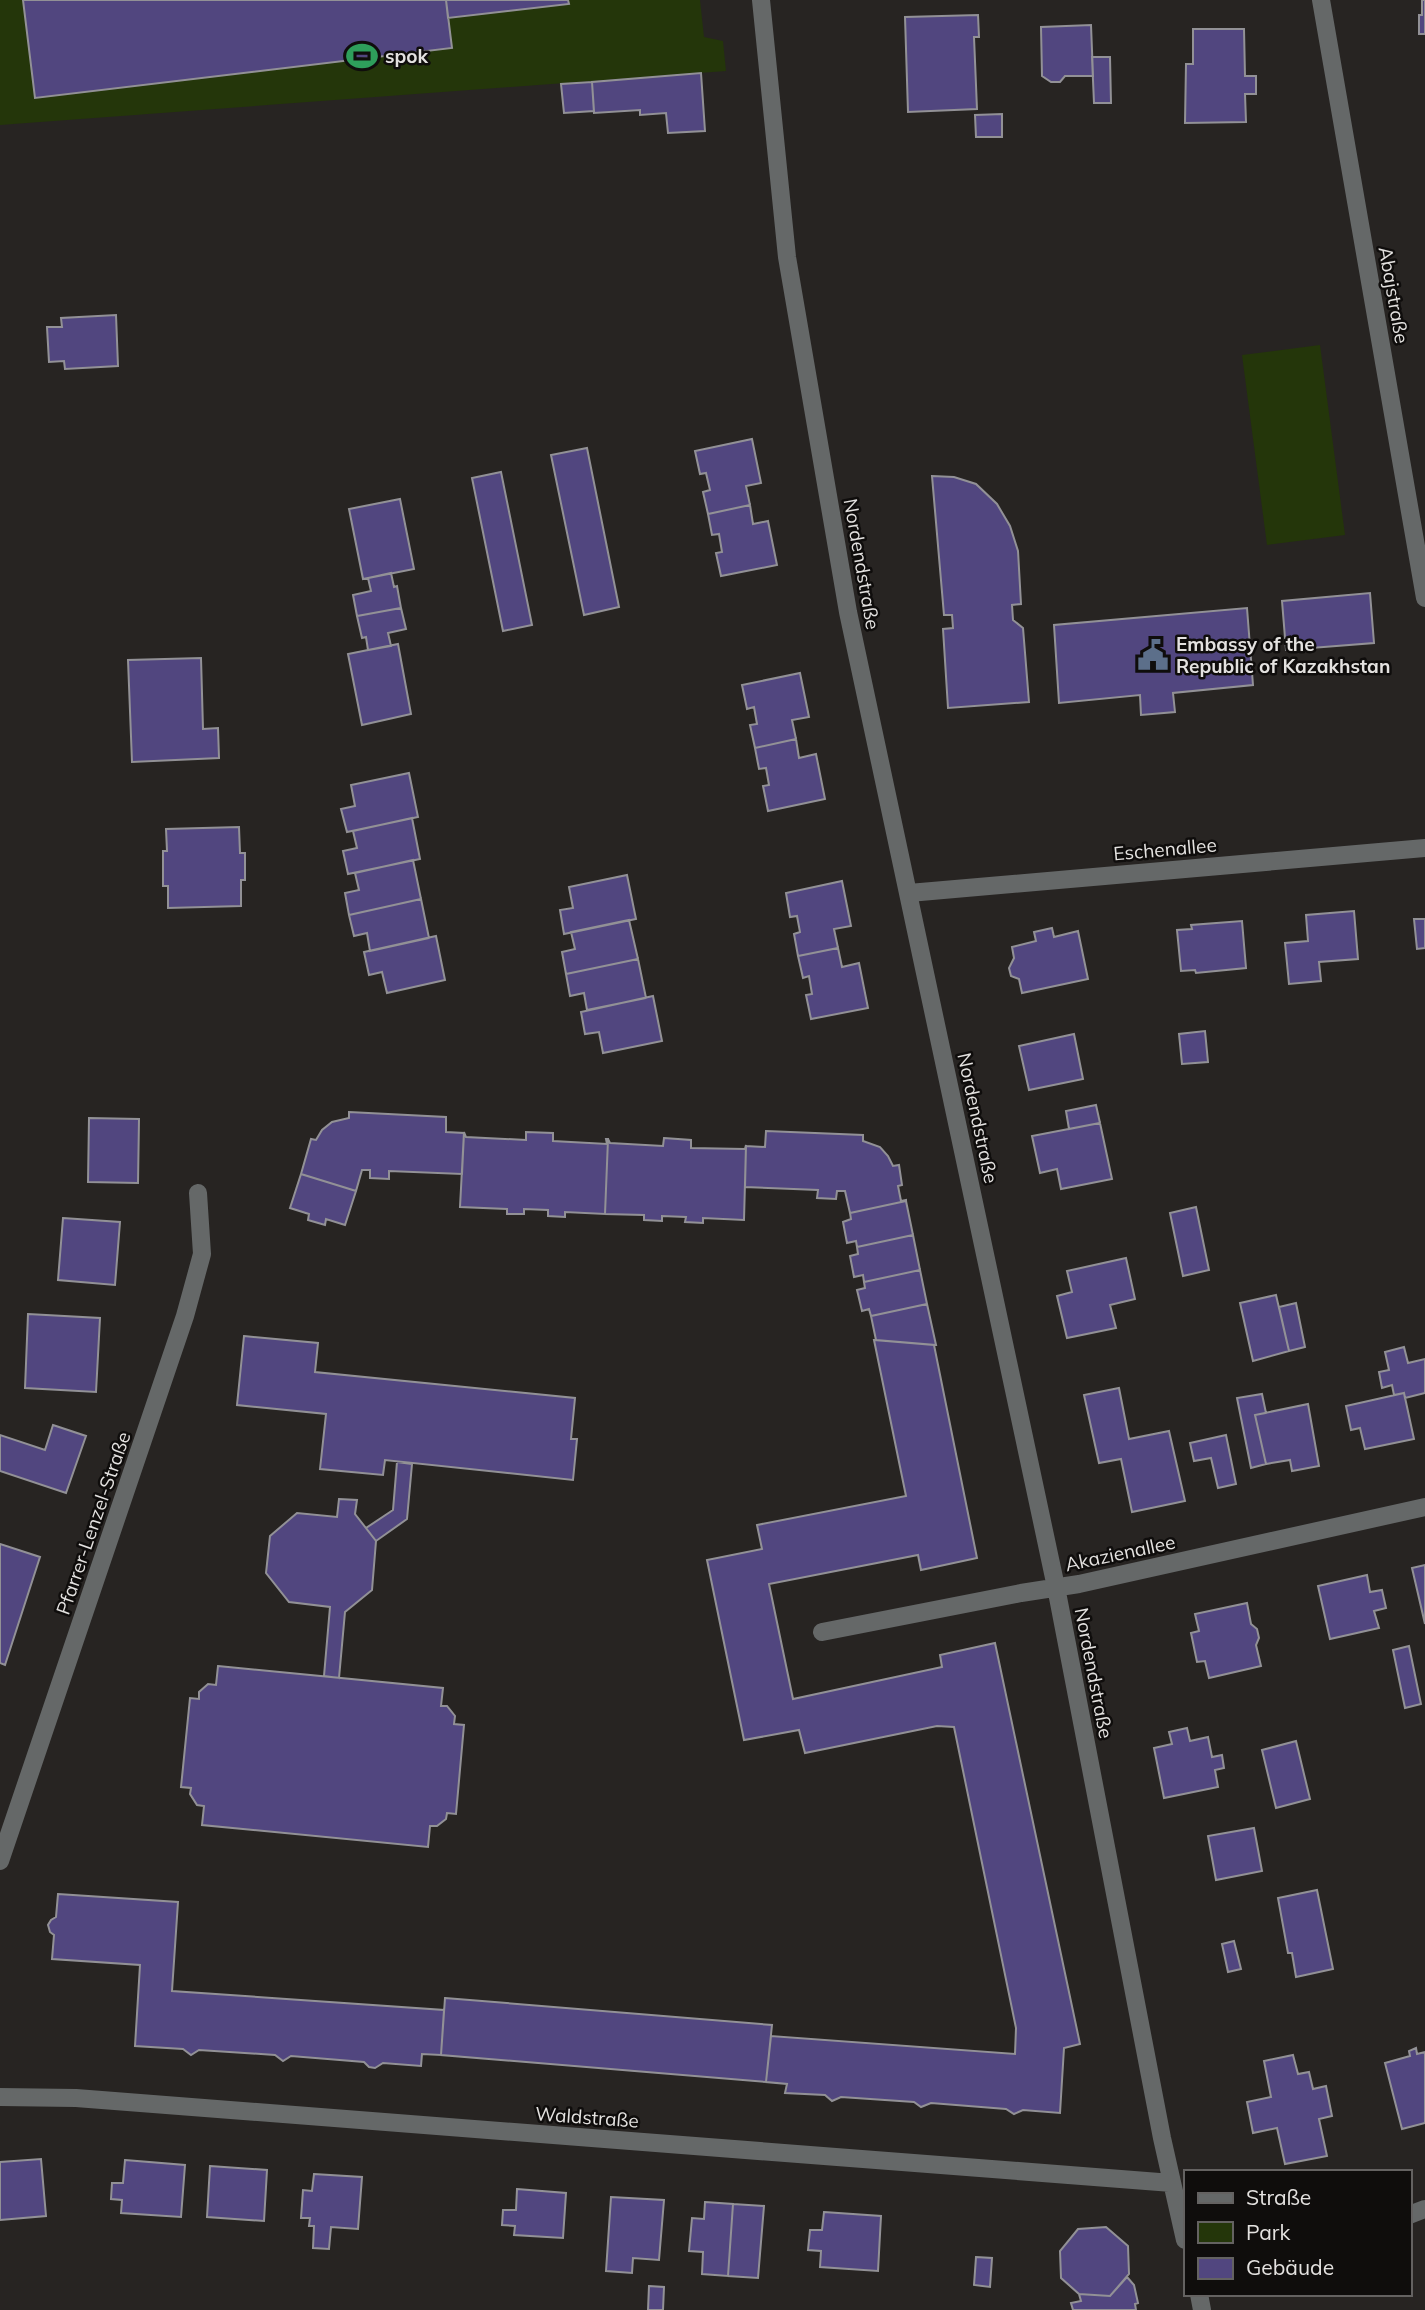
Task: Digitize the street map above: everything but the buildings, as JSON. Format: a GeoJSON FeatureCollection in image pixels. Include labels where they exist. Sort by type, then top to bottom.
{"type":"FeatureCollection","features":[{"type":"Feature","properties":{"kind":"street","name":"Nordendstraße"},"geometry":{"type":"LineString","coordinates":[[761,0],[787,257],[848,612],[1056,1587],[1171,2183],[1184,2236]]}},
{"type":"Feature","properties":{"kind":"street","name":"Abajstraße"},"geometry":{"type":"LineString","coordinates":[[1321,0],[1425,598]]}},
{"type":"Feature","properties":{"kind":"street","name":"Eschenallee"},"geometry":{"type":"LineString","coordinates":[[909,893],[1425,848]]}},
{"type":"Feature","properties":{"kind":"street","name":"Pfarrer-Lenzel-Straße"},"geometry":{"type":"LineString","coordinates":[[0,1861],[185,1316],[202,1254],[198,1193]]}},
{"type":"Feature","properties":{"kind":"street","name":"Akazienallee"},"geometry":{"type":"LineString","coordinates":[[822,1632],[1079,1584],[1425,1507]]}},
{"type":"Feature","properties":{"kind":"street","name":"Waldstraße"},"geometry":{"type":"LineString","coordinates":[[0,2097],[76,2098],[1171,2183]]}},
{"type":"Feature","properties":{"kind":"green space","name":"spok"},"geometry":{"type":"Polygon","coordinates":[[[0,0],[700,0],[704,37],[723,41],[726,71],[0,125],[0,0]]]}},
{"type":"Feature","properties":{"kind":"green space"},"geometry":{"type":"Polygon","coordinates":[[[1320,345],[1345,535],[1267,545],[1242,355],[1320,345]]]}},
{"type":"Feature","properties":{"kind":"place","name":"spok"},"geometry":{"type":"Point","coordinates":[362,56]}},
{"type":"Feature","properties":{"kind":"place","name":"Embassy of the Republic of Kazakhstan"},"geometry":{"type":"Point","coordinates":[1153,655]}}]}
